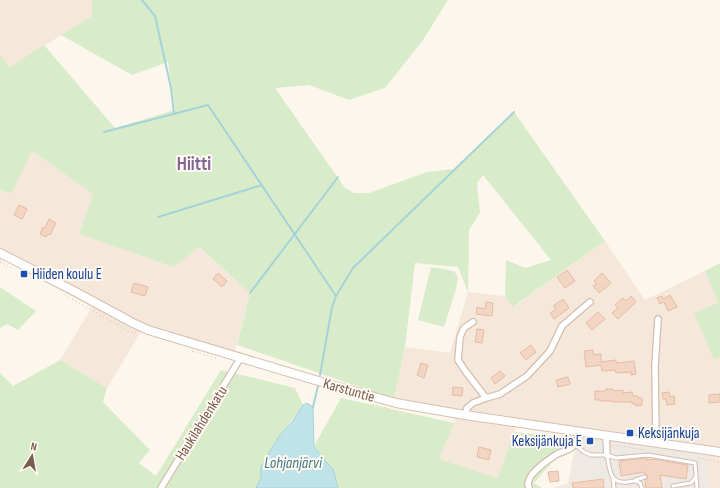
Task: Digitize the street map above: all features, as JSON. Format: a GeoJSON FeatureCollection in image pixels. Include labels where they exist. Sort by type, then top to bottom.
{"type":"FeatureCollection","features":[{"type":"Feature","properties":{"kind":"street","name":"Karstuntie"},"geometry":{"type":"LineString","coordinates":[[0,253],[148,330],[396,404],[720,452]]}},
{"type":"Feature","properties":{"kind":"street"},"geometry":{"type":"LineString","coordinates":[[465,415],[467,408],[473,403],[500,394],[527,376],[550,351],[562,326],[590,302]]}},
{"type":"Feature","properties":{"kind":"street"},"geometry":{"type":"LineString","coordinates":[[656,442],[656,366],[658,319]]}},
{"type":"Feature","properties":{"kind":"street"},"geometry":{"type":"LineString","coordinates":[[473,322],[464,328],[460,336],[458,360],[486,398]]}},
{"type":"Feature","properties":{"kind":"street","name":"Haukilahdenkatu"},"geometry":{"type":"LineString","coordinates":[[161,488],[241,358]]}},
{"type":"Feature","properties":{"kind":"street"},"geometry":{"type":"LineString","coordinates":[[529,488],[528,480],[531,474],[556,455],[572,446],[583,432]]}},
{"type":"Feature","properties":{"kind":"street"},"geometry":{"type":"LineString","coordinates":[[606,435],[607,455]]}},
{"type":"Feature","properties":{"kind":"lane"},"geometry":{"type":"LineString","coordinates":[[577,439],[578,447],[591,455],[607,455],[616,458],[648,455],[695,463],[697,488]]}},
{"type":"Feature","properties":{"kind":"lane"},"geometry":{"type":"LineString","coordinates":[[607,455],[614,488]]}},
{"type":"Feature","properties":{"kind":"lane"},"geometry":{"type":"LineString","coordinates":[[613,478],[616,482],[620,483],[645,477]]}},
{"type":"Feature","properties":{"kind":"lane"},"geometry":{"type":"LineString","coordinates":[[674,486],[691,483],[695,478]]}},
{"type":"Feature","properties":{"kind":"lane"},"geometry":{"type":"LineString","coordinates":[[635,480],[640,483],[642,488]]}},
{"type":"Feature","properties":{"kind":"shaded area"},"geometry":{"type":"Polygon","coordinates":[[[0,0],[92,0],[92,16],[10,67],[0,54],[0,0]]]}},
{"type":"Feature","properties":{"kind":"shaded area"},"geometry":{"type":"Polygon","coordinates":[[[32,151],[93,194],[79,234],[198,247],[250,293],[233,359],[142,330],[107,388],[60,360],[92,307],[2,259],[0,262],[0,189],[11,194],[32,151]]]}},
{"type":"Feature","properties":{"kind":"shaded area"},"geometry":{"type":"Polygon","coordinates":[[[605,241],[645,300],[705,271],[718,303],[714,360],[720,358],[720,488],[708,488],[706,450],[518,423],[498,478],[439,459],[454,423],[456,414],[394,399],[405,347],[450,353],[468,292],[505,296],[514,307],[605,241]]]}},
{"type":"Feature","properties":{"kind":"shaded area"},"geometry":{"type":"Polygon","coordinates":[[[583,432],[706,450],[708,488],[554,488],[568,483],[577,439],[583,432]]]}},
{"type":"Feature","properties":{"kind":"green space"},"geometry":{"type":"Polygon","coordinates":[[[92,0],[448,0],[423,40],[385,88],[349,100],[309,85],[275,88],[345,188],[354,193],[369,193],[427,172],[454,169],[514,112],[605,241],[513,307],[505,296],[506,260],[525,268],[551,260],[483,175],[477,183],[480,213],[469,230],[468,292],[458,267],[415,263],[405,347],[394,399],[237,345],[250,293],[199,247],[174,267],[79,234],[93,194],[32,151],[11,194],[0,189],[0,54],[10,67],[44,45],[115,128],[175,110],[168,62],[132,75],[61,35],[92,16],[92,0]]]}},
{"type":"Feature","properties":{"kind":"green space"},"geometry":{"type":"Polygon","coordinates":[[[720,263],[720,358],[714,360],[694,313],[718,303],[705,271],[720,263]]]}},
{"type":"Feature","properties":{"kind":"green space"},"geometry":{"type":"Polygon","coordinates":[[[431,267],[454,271],[458,277],[456,289],[444,327],[418,320],[431,267]]]}},
{"type":"Feature","properties":{"kind":"green space"},"geometry":{"type":"Polygon","coordinates":[[[0,287],[36,311],[18,330],[7,324],[0,328],[0,287]]]}},
{"type":"Feature","properties":{"kind":"green space"},"geometry":{"type":"Polygon","coordinates":[[[60,360],[107,388],[103,402],[150,450],[139,463],[156,476],[221,370],[295,388],[303,405],[263,462],[261,478],[256,488],[0,488],[0,373],[13,386],[60,360]]]}},
{"type":"Feature","properties":{"kind":"green space"},"geometry":{"type":"Polygon","coordinates":[[[341,398],[454,423],[439,459],[498,478],[514,432],[564,437],[568,444],[534,483],[542,488],[338,488],[333,469],[323,459],[314,446],[341,398]]]}},
{"type":"Feature","properties":{"kind":"water","name":"Lohjanjärvi"},"geometry":{"type":"Polygon","coordinates":[[[307,403],[313,407],[314,446],[323,459],[333,469],[338,488],[256,488],[261,478],[261,467],[265,459],[280,435],[293,421],[303,405],[307,403]]]}},
{"type":"Feature","properties":{"kind":"building"},"geometry":{"type":"Polygon","coordinates":[[[19,205],[27,209],[22,219],[14,215],[19,205]]]}},
{"type":"Feature","properties":{"kind":"building"},"geometry":{"type":"Polygon","coordinates":[[[49,219],[56,223],[50,235],[48,234],[46,237],[40,234],[43,227],[45,228],[49,219]]]}},
{"type":"Feature","properties":{"kind":"building"},"geometry":{"type":"Polygon","coordinates":[[[567,270],[575,281],[565,288],[557,277],[567,270]]]}},
{"type":"Feature","properties":{"kind":"building"},"geometry":{"type":"Polygon","coordinates":[[[218,273],[227,281],[222,287],[213,279],[218,273]]]}},
{"type":"Feature","properties":{"kind":"building"},"geometry":{"type":"Polygon","coordinates":[[[602,273],[611,283],[599,293],[593,286],[597,284],[594,281],[602,273]]]}},
{"type":"Feature","properties":{"kind":"building"},"geometry":{"type":"Polygon","coordinates":[[[134,283],[148,287],[145,296],[131,292],[134,283]]]}},
{"type":"Feature","properties":{"kind":"building"},"geometry":{"type":"Polygon","coordinates":[[[670,295],[677,307],[668,311],[664,302],[660,304],[657,298],[662,296],[663,299],[670,295]]]}},
{"type":"Feature","properties":{"kind":"building"},"geometry":{"type":"Polygon","coordinates":[[[631,296],[636,302],[618,319],[612,313],[618,308],[615,305],[623,298],[626,301],[631,296]]]}},
{"type":"Feature","properties":{"kind":"building"},"geometry":{"type":"Polygon","coordinates":[[[563,299],[569,308],[554,319],[550,313],[556,309],[553,306],[563,299]]]}},
{"type":"Feature","properties":{"kind":"building"},"geometry":{"type":"Polygon","coordinates":[[[486,302],[493,303],[492,316],[476,314],[477,307],[485,309],[486,302]]]}},
{"type":"Feature","properties":{"kind":"building"},"geometry":{"type":"Polygon","coordinates":[[[598,312],[605,319],[592,330],[586,323],[598,312]]]}},
{"type":"Feature","properties":{"kind":"building"},"geometry":{"type":"Polygon","coordinates":[[[477,329],[484,330],[482,343],[475,342],[477,329]]]}},
{"type":"Feature","properties":{"kind":"building"},"geometry":{"type":"Polygon","coordinates":[[[531,345],[536,352],[526,360],[520,353],[531,345]]]}},
{"type":"Feature","properties":{"kind":"building"},"geometry":{"type":"Polygon","coordinates":[[[593,350],[594,355],[601,354],[601,362],[616,360],[616,363],[634,361],[636,374],[631,375],[631,372],[616,373],[615,370],[602,371],[601,365],[586,367],[584,351],[593,350]]]}},
{"type":"Feature","properties":{"kind":"building"},"geometry":{"type":"Polygon","coordinates":[[[421,363],[428,365],[424,378],[417,375],[421,363]]]}},
{"type":"Feature","properties":{"kind":"building"},"geometry":{"type":"Polygon","coordinates":[[[500,371],[505,376],[495,384],[491,378],[500,371]]]}},
{"type":"Feature","properties":{"kind":"building"},"geometry":{"type":"Polygon","coordinates":[[[568,377],[570,384],[558,387],[556,380],[568,377]]]}},
{"type":"Feature","properties":{"kind":"building"},"geometry":{"type":"Polygon","coordinates":[[[453,387],[463,388],[462,396],[452,395],[453,387]]]}},
{"type":"Feature","properties":{"kind":"building"},"geometry":{"type":"Polygon","coordinates":[[[606,389],[613,389],[614,391],[623,390],[623,393],[632,392],[633,396],[642,398],[642,405],[636,406],[636,404],[632,404],[632,402],[595,400],[595,391],[606,391],[606,389]]]}},
{"type":"Feature","properties":{"kind":"building"},"geometry":{"type":"Polygon","coordinates":[[[669,392],[670,397],[674,396],[675,404],[667,405],[666,399],[663,399],[662,393],[669,392]]]}},
{"type":"Feature","properties":{"kind":"building"},"geometry":{"type":"Polygon","coordinates":[[[720,394],[720,402],[709,403],[709,395],[720,394]]]}},
{"type":"Feature","properties":{"kind":"building"},"geometry":{"type":"Polygon","coordinates":[[[479,447],[491,450],[489,460],[477,457],[479,447]]]}},
{"type":"Feature","properties":{"kind":"building"},"geometry":{"type":"Polygon","coordinates":[[[647,458],[647,460],[653,459],[688,465],[686,479],[660,475],[662,488],[646,488],[645,480],[648,477],[644,474],[644,472],[621,476],[619,461],[647,458]]]}},
{"type":"Feature","properties":{"kind":"building"},"geometry":{"type":"Polygon","coordinates":[[[558,471],[559,481],[550,482],[548,472],[558,471]]]}},
{"type":"Feature","properties":{"kind":"building"},"geometry":{"type":"Polygon","coordinates":[[[603,479],[604,488],[573,488],[572,483],[603,479]]]}},
{"type":"Feature","properties":{"kind":"waterway"},"geometry":{"type":"LineString","coordinates":[[142,0],[155,16],[171,88],[174,114]]}},
{"type":"Feature","properties":{"kind":"waterway"},"geometry":{"type":"LineString","coordinates":[[104,132],[208,105],[336,296]]}},
{"type":"Feature","properties":{"kind":"waterway"},"geometry":{"type":"LineString","coordinates":[[320,375],[332,307],[336,296],[353,268],[514,112]]}},
{"type":"Feature","properties":{"kind":"waterway"},"geometry":{"type":"LineString","coordinates":[[250,293],[338,177]]}},
{"type":"Feature","properties":{"kind":"waterway"},"geometry":{"type":"LineString","coordinates":[[158,217],[262,185]]}},
{"type":"Feature","properties":{"kind":"waterway"},"geometry":{"type":"LineString","coordinates":[[313,407],[318,386]]}},
{"type":"Feature","properties":{"kind":"place","name":"Hiiden koulu E"},"geometry":{"type":"Point","coordinates":[24,274]}},
{"type":"Feature","properties":{"kind":"place","name":"Keksijänkuja"},"geometry":{"type":"Point","coordinates":[630,433]}},
{"type":"Feature","properties":{"kind":"place","name":"Keksijänkuja E"},"geometry":{"type":"Point","coordinates":[590,441]}},
{"type":"Feature","properties":{"kind":"district","name":"Hiitti"},"geometry":{"type":"Point","coordinates":[194,163]}}]}
